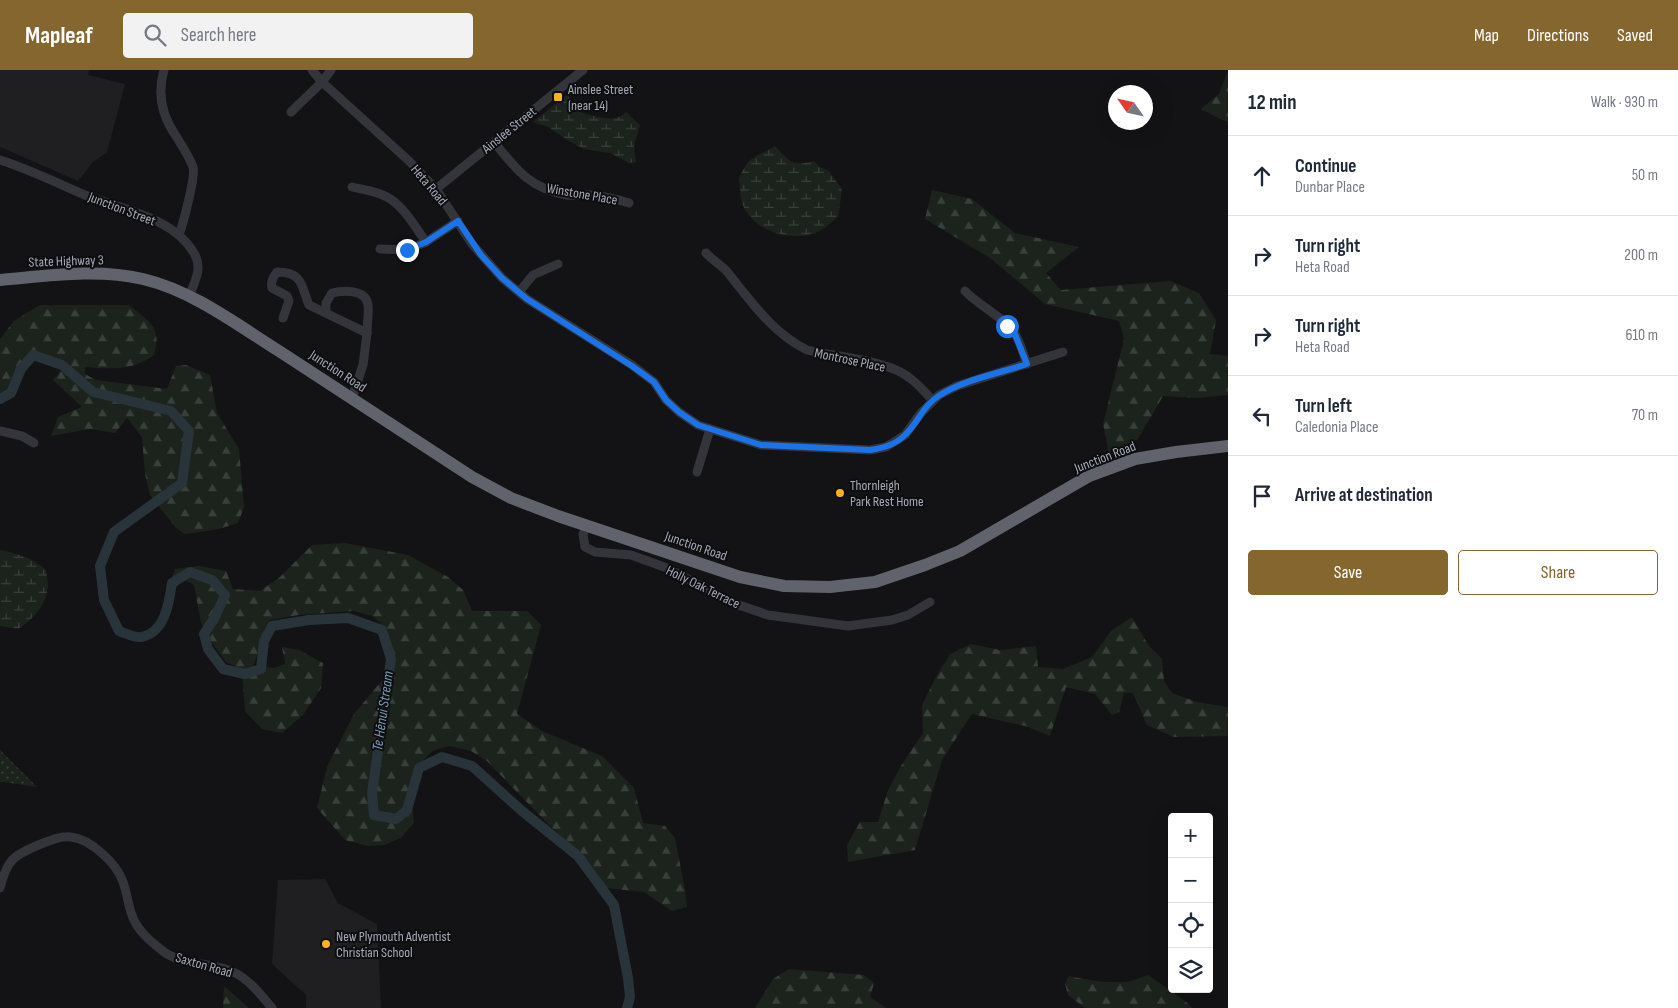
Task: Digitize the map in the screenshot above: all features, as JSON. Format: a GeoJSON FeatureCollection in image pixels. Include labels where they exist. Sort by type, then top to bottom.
{"type":"FeatureCollection","features":[{"type":"Feature","properties":{"kind":"highway","name":"State Highway 3"},"geometry":{"type":"LineString","coordinates":[[0,280],[96,272],[141,278],[165,285],[189,296]]}},
{"type":"Feature","properties":{"kind":"highway","name":"Junction Road"},"geometry":{"type":"LineString","coordinates":[[189,296],[352,398],[472,477],[511,498],[558,516],[740,577],[784,586],[830,587],[875,582],[960,551],[1089,476],[1135,459],[1228,446]]}},
{"type":"Feature","properties":{"kind":"street"},"geometry":{"type":"LineString","coordinates":[[164,70],[160,96],[162,108],[167,122],[185,150],[194,169],[184,221],[179,235]]}},
{"type":"Feature","properties":{"kind":"street","name":"Heta Road"},"geometry":{"type":"LineString","coordinates":[[312,70],[322,82],[409,161],[436,189],[481,255],[502,278],[527,299],[654,382],[666,400],[698,425],[761,445],[870,450],[886,447],[905,435],[921,412],[933,401],[957,386],[1063,352]]}},
{"type":"Feature","properties":{"kind":"street"},"geometry":{"type":"LineString","coordinates":[[291,112],[322,82],[331,70]]}},
{"type":"Feature","properties":{"kind":"street","name":"Ainslee Street"},"geometry":{"type":"LineString","coordinates":[[436,189],[582,70]]}},
{"type":"Feature","properties":{"kind":"street","name":"Winstone Place"},"geometry":{"type":"LineString","coordinates":[[494,142],[518,171],[542,188],[570,195],[590,194],[611,197],[628,204]]}},
{"type":"Feature","properties":{"kind":"street","name":"Junction Street"},"geometry":{"type":"LineString","coordinates":[[0,160],[47,177],[86,195],[151,218],[179,235],[195,253],[199,270],[189,296]]}},
{"type":"Feature","properties":{"kind":"street"},"geometry":{"type":"LineString","coordinates":[[352,187],[387,197],[399,206],[426,242]]}},
{"type":"Feature","properties":{"kind":"street"},"geometry":{"type":"LineString","coordinates":[[380,249],[407,250],[426,242],[458,221]]}},
{"type":"Feature","properties":{"kind":"street","name":"Montrose Place"},"geometry":{"type":"LineString","coordinates":[[706,253],[728,272],[741,290],[782,335],[797,345],[807,350],[893,369],[910,377],[933,401]]}},
{"type":"Feature","properties":{"kind":"street"},"geometry":{"type":"LineString","coordinates":[[519,292],[533,275],[558,264]]}},
{"type":"Feature","properties":{"kind":"street"},"geometry":{"type":"LineString","coordinates":[[283,318],[289,301],[287,296],[272,288],[273,277],[277,272],[298,278],[309,305],[367,333]]}},
{"type":"Feature","properties":{"kind":"street"},"geometry":{"type":"LineString","coordinates":[[326,312],[326,304],[332,293],[348,290],[364,297],[368,304],[363,365],[352,398]]}},
{"type":"Feature","properties":{"kind":"street"},"geometry":{"type":"LineString","coordinates":[[965,291],[1014,332],[1027,364]]}},
{"type":"Feature","properties":{"kind":"street"},"geometry":{"type":"LineString","coordinates":[[698,472],[710,429]]}},
{"type":"Feature","properties":{"kind":"street"},"geometry":{"type":"LineString","coordinates":[[0,431],[22,436],[34,443]]}},
{"type":"Feature","properties":{"kind":"street","name":"Holly Oak Terrace"},"geometry":{"type":"LineString","coordinates":[[587,525],[583,534],[585,546],[596,552],[632,555],[667,568],[733,603],[768,615],[848,626],[892,620],[908,615],[930,602]]}},
{"type":"Feature","properties":{"kind":"street","name":"Saxton Road"},"geometry":{"type":"LineString","coordinates":[[0,888],[8,863],[22,852],[62,837],[82,840],[108,859],[118,870],[126,889],[133,918],[141,932],[150,940],[170,955],[235,972],[250,983],[272,1008]]}},
{"type":"Feature","properties":{"kind":"shaded area"},"geometry":{"type":"Polygon","coordinates":[[[0,70],[89,70],[88,75],[125,84],[107,152],[93,162],[78,181],[0,147],[0,70]]]}},
{"type":"Feature","properties":{"kind":"shaded area","name":"New Plymouth Adventist Christian School"},"geometry":{"type":"Polygon","coordinates":[[[325,879],[338,903],[377,924],[381,1008],[306,1008],[306,995],[272,964],[278,880],[325,879]]]}},
{"type":"Feature","properties":{"kind":"green space"},"geometry":{"type":"Polygon","coordinates":[[[1228,70],[1228,122],[1201,109],[1219,94],[1228,70]]]}},
{"type":"Feature","properties":{"kind":"green space"},"geometry":{"type":"Polygon","coordinates":[[[568,94],[574,110],[608,119],[621,116],[626,112],[640,125],[634,146],[636,162],[629,163],[610,153],[584,149],[548,127],[533,122],[568,94]]]}},
{"type":"Feature","properties":{"kind":"green space"},"geometry":{"type":"Polygon","coordinates":[[[775,146],[784,156],[796,163],[814,161],[820,167],[829,171],[842,189],[838,217],[826,227],[812,234],[787,236],[763,227],[753,220],[746,211],[741,200],[739,179],[748,162],[775,146]]]}},
{"type":"Feature","properties":{"kind":"green space"},"geometry":{"type":"Polygon","coordinates":[[[932,190],[972,199],[1015,233],[1079,247],[1046,273],[1061,290],[1170,281],[1199,293],[1216,320],[1210,354],[1228,356],[1228,395],[1196,398],[1163,396],[1138,439],[1109,453],[1103,424],[1124,339],[1119,321],[1045,304],[990,258],[925,219],[932,190]]]}},
{"type":"Feature","properties":{"kind":"green space"},"geometry":{"type":"Polygon","coordinates":[[[40,305],[129,305],[152,326],[156,337],[154,355],[137,364],[121,368],[85,367],[85,374],[96,380],[167,389],[176,366],[186,365],[210,375],[217,413],[239,449],[244,507],[238,523],[219,529],[185,534],[176,528],[150,495],[145,474],[142,437],[127,418],[115,433],[90,429],[51,436],[58,417],[82,407],[53,380],[63,368],[41,359],[29,363],[0,395],[0,339],[14,321],[40,305]]]}},
{"type":"Feature","properties":{"kind":"green space"},"geometry":{"type":"Polygon","coordinates":[[[345,543],[408,555],[448,577],[463,590],[472,611],[527,611],[541,625],[517,714],[542,731],[602,756],[634,788],[643,823],[665,826],[675,838],[687,907],[672,911],[644,892],[606,888],[579,851],[549,825],[487,761],[471,751],[449,746],[432,751],[419,765],[411,790],[414,823],[401,838],[384,845],[368,846],[345,840],[317,808],[327,767],[354,714],[388,673],[390,648],[387,628],[372,616],[354,611],[298,615],[270,620],[264,630],[253,666],[274,668],[285,664],[282,647],[299,650],[323,663],[321,688],[303,715],[282,733],[262,729],[245,711],[242,669],[226,662],[201,623],[194,585],[183,579],[170,589],[175,569],[199,566],[226,571],[233,589],[260,591],[280,577],[312,545],[345,543]]]}},
{"type":"Feature","properties":{"kind":"green space"},"geometry":{"type":"Polygon","coordinates":[[[0,550],[24,557],[46,570],[48,587],[45,599],[34,616],[18,629],[0,626],[0,550]]]}},
{"type":"Feature","properties":{"kind":"green space"},"geometry":{"type":"Polygon","coordinates":[[[1132,617],[1149,646],[1162,659],[1164,681],[1172,693],[1197,702],[1228,707],[1228,736],[1174,737],[1147,725],[1133,693],[1124,693],[1119,712],[1112,715],[1095,694],[1066,687],[1050,736],[1025,726],[972,714],[942,760],[915,850],[848,862],[847,845],[860,822],[878,822],[888,790],[923,733],[922,705],[950,654],[971,644],[1000,650],[1036,646],[1038,667],[1063,669],[1092,657],[1111,631],[1132,617]]]}},
{"type":"Feature","properties":{"kind":"green space"},"geometry":{"type":"Polygon","coordinates":[[[0,750],[37,787],[0,782],[0,750]]]}},
{"type":"Feature","properties":{"kind":"green space"},"geometry":{"type":"Polygon","coordinates":[[[789,969],[864,975],[874,983],[870,997],[886,1008],[755,1008],[773,979],[789,969]]]}},
{"type":"Feature","properties":{"kind":"green space"},"geometry":{"type":"Polygon","coordinates":[[[1148,975],[1168,989],[1168,993],[1174,993],[1193,1008],[1085,1008],[1068,995],[1065,984],[1069,976],[1097,981],[1131,981],[1148,975]]]}},
{"type":"Feature","properties":{"kind":"green space"},"geometry":{"type":"Polygon","coordinates":[[[224,986],[249,1008],[223,1008],[224,986]]]}},
{"type":"Feature","properties":{"kind":"waterway","name":"Te Hēnui Stream"},"geometry":{"type":"LineString","coordinates":[[0,399],[11,393],[21,369],[33,355],[62,365],[93,392],[171,411],[189,431],[182,483],[114,532],[100,566],[104,600],[119,631],[141,637],[156,630],[167,608],[172,583],[190,572],[212,580],[225,595],[215,617],[204,634],[208,649],[223,669],[245,674],[261,669],[264,641],[272,626],[309,620],[348,618],[382,630],[391,659],[372,793],[374,815],[396,819],[407,810],[419,768],[442,757],[472,766],[522,811],[578,856],[614,905],[628,978],[630,997],[627,1008]]}},
{"type":"Feature","properties":{"kind":"place","name":"Ainslee Street (near 14)"},"geometry":{"type":"Point","coordinates":[558,97]}},
{"type":"Feature","properties":{"kind":"place","name":"Thornleigh Park Rest Home"},"geometry":{"type":"Point","coordinates":[840,493]}},
{"type":"Feature","properties":{"kind":"place","name":"New Plymouth Adventist Christian School"},"geometry":{"type":"Point","coordinates":[326,944]}},
{"type":"Feature","properties":{"kind":"route"},"geometry":{"type":"LineString","coordinates":[[407,250],[426,242],[458,221],[472,244],[502,278],[527,299],[654,382],[666,400],[679,412],[698,425],[761,445],[870,450],[886,447],[905,435],[921,412],[939,396],[957,386],[1027,364],[1014,332],[1007,326]]}}]}
